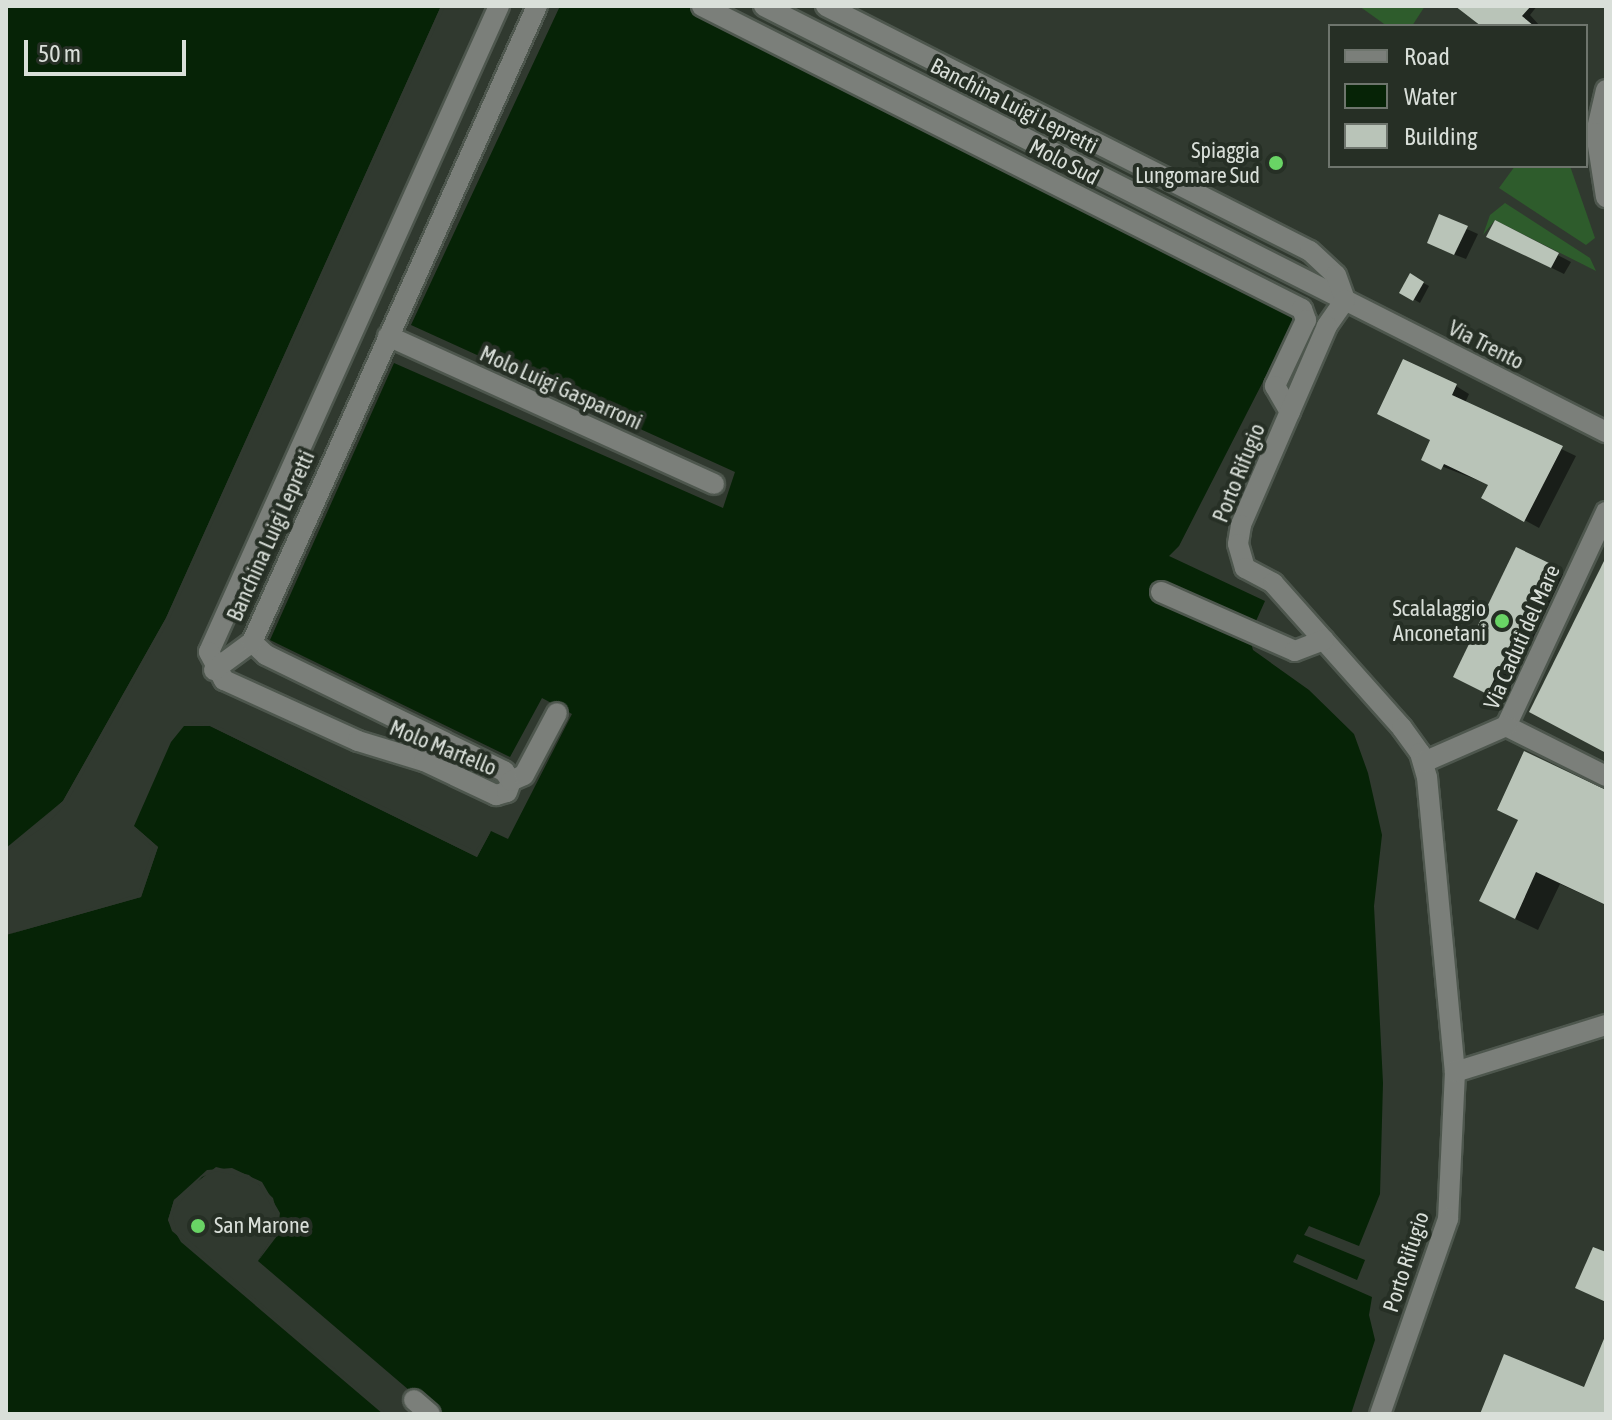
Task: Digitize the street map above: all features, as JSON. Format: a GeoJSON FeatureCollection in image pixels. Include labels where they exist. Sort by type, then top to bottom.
{"type":"FeatureCollection","features":[{"type":"Feature","properties":{"kind":"street","name":"Banchina Luigi Lepretti"},"geometry":{"type":"LineString","coordinates":[[499,6],[210,645],[214,670],[252,642],[537,6]]}},
{"type":"Feature","properties":{"kind":"street","name":"Molo Sud"},"geometry":{"type":"LineString","coordinates":[[702,6],[1302,309],[1306,320],[1275,386],[1290,412]]}},
{"type":"Feature","properties":{"kind":"street","name":"Banchina Luigi Lepretti"},"geometry":{"type":"LineString","coordinates":[[764,6],[1345,300]]}},
{"type":"Feature","properties":{"kind":"street","name":"Banchina Luigi Lepretti"},"geometry":{"type":"LineString","coordinates":[[826,6],[1310,251],[1336,275],[1345,300]]}},
{"type":"Feature","properties":{"kind":"street"},"geometry":{"type":"LineString","coordinates":[[1606,90],[1596,133],[1606,197]]}},
{"type":"Feature","properties":{"kind":"street","name":"Porto Rifugio"},"geometry":{"type":"LineString","coordinates":[[1345,300],[1327,326],[1241,525],[1238,554],[1245,568],[1273,583],[1324,640],[1402,728],[1424,762],[1455,1072],[1448,1219],[1380,1414]]}},
{"type":"Feature","properties":{"kind":"street","name":"Via Trento"},"geometry":{"type":"LineString","coordinates":[[1345,300],[1606,432]]}},
{"type":"Feature","properties":{"kind":"street","name":"Molo Luigi Gasparroni"},"geometry":{"type":"LineString","coordinates":[[388,336],[714,484]]}},
{"type":"Feature","properties":{"kind":"street","name":"Via Caduti del Mare"},"geometry":{"type":"LineString","coordinates":[[1606,512],[1506,726],[1606,776]]}},
{"type":"Feature","properties":{"kind":"street"},"geometry":{"type":"LineString","coordinates":[[1161,592],[1295,651],[1324,640]]}},
{"type":"Feature","properties":{"kind":"street","name":"Molo Martello"},"geometry":{"type":"LineString","coordinates":[[214,670],[224,680],[348,737],[424,761],[492,794],[507,792],[511,781],[504,771],[266,655],[252,642]]}},
{"type":"Feature","properties":{"kind":"street"},"geometry":{"type":"LineString","coordinates":[[511,781],[524,775],[557,713]]}},
{"type":"Feature","properties":{"kind":"street"},"geometry":{"type":"LineString","coordinates":[[1424,762],[1506,726]]}},
{"type":"Feature","properties":{"kind":"street"},"geometry":{"type":"LineString","coordinates":[[1455,1072],[1606,1025]]}},
{"type":"Feature","properties":{"kind":"shaded area"},"geometry":{"type":"Polygon","coordinates":[[[1359,6],[1425,6],[1413,24],[1384,24],[1359,6]]]}},
{"type":"Feature","properties":{"kind":"shaded area"},"geometry":{"type":"Polygon","coordinates":[[[1514,168],[1571,168],[1595,238],[1586,245],[1499,188],[1514,168]]]}},
{"type":"Feature","properties":{"kind":"shaded area"},"geometry":{"type":"Polygon","coordinates":[[[1505,203],[1590,258],[1596,271],[1495,220],[1483,235],[1490,215],[1505,203]]]}},
{"type":"Feature","properties":{"kind":"water"},"geometry":{"type":"Polygon","coordinates":[[[6,6],[441,6],[166,618],[63,801],[6,848],[6,6]]]}},
{"type":"Feature","properties":{"kind":"water"},"geometry":{"type":"Polygon","coordinates":[[[560,6],[686,6],[1298,313],[1179,546],[1169,556],[1265,601],[1256,621],[1159,581],[1153,596],[1249,636],[1253,650],[1309,690],[1354,734],[1368,773],[1382,835],[1374,906],[1383,1083],[1380,1194],[1359,1246],[1309,1226],[1304,1235],[1365,1260],[1357,1280],[1297,1254],[1293,1262],[1372,1297],[1369,1315],[1375,1340],[1351,1414],[437,1414],[258,1261],[280,1224],[273,1198],[249,1175],[216,1167],[174,1200],[168,1220],[181,1242],[383,1414],[6,1414],[6,935],[141,897],[158,847],[134,826],[171,742],[184,726],[210,726],[477,857],[491,831],[508,839],[572,714],[542,698],[510,757],[270,640],[394,363],[723,508],[735,472],[411,325],[560,6]]]}},
{"type":"Feature","properties":{"kind":"pier"},"geometry":{"type":"Polygon","coordinates":[[[441,6],[445,6],[169,620],[66,804],[45,826],[6,852],[63,801],[166,618],[441,6]]]}},
{"type":"Feature","properties":{"kind":"pier"},"geometry":{"type":"Polygon","coordinates":[[[184,722],[212,723],[475,851],[491,831],[477,857],[210,726],[184,722]]]}},
{"type":"Feature","properties":{"kind":"pier"},"geometry":{"type":"Polygon","coordinates":[[[134,826],[158,847],[141,897],[6,935],[138,894],[153,848],[134,826]]]}},
{"type":"Feature","properties":{"kind":"pier"},"geometry":{"type":"Polygon","coordinates":[[[232,1168],[262,1182],[280,1213],[277,1236],[258,1261],[273,1234],[276,1214],[259,1185],[247,1178],[216,1171],[202,1177],[172,1211],[176,1229],[387,1414],[172,1231],[168,1220],[174,1200],[207,1170],[232,1168]]]}},
{"type":"Feature","properties":{"kind":"building"},"geometry":{"type":"Polygon","coordinates":[[[1455,6],[1531,6],[1522,16],[1532,24],[1478,24],[1455,6]]]}},
{"type":"Feature","properties":{"kind":"building"},"geometry":{"type":"Polygon","coordinates":[[[1439,214],[1468,226],[1454,255],[1427,243],[1439,214]]]}},
{"type":"Feature","properties":{"kind":"building"},"geometry":{"type":"Polygon","coordinates":[[[1495,220],[1559,253],[1551,268],[1486,237],[1495,220]]]}},
{"type":"Feature","properties":{"kind":"building"},"geometry":{"type":"Polygon","coordinates":[[[1410,273],[1424,282],[1413,301],[1399,293],[1410,273]]]}},
{"type":"Feature","properties":{"kind":"building"},"geometry":{"type":"Polygon","coordinates":[[[1403,359],[1457,384],[1452,395],[1563,446],[1524,522],[1481,498],[1488,485],[1444,464],[1441,470],[1421,460],[1430,440],[1377,414],[1403,359]]]}},
{"type":"Feature","properties":{"kind":"building","name":"Scalalaggio Anconetani"},"geometry":{"type":"Polygon","coordinates":[[[1516,547],[1551,564],[1487,694],[1453,677],[1516,547]]]}},
{"type":"Feature","properties":{"kind":"building"},"geometry":{"type":"Polygon","coordinates":[[[1606,557],[1606,753],[1529,712],[1606,557]]]}},
{"type":"Feature","properties":{"kind":"building"},"geometry":{"type":"Polygon","coordinates":[[[1524,751],[1606,790],[1606,905],[1536,872],[1515,919],[1479,901],[1518,820],[1497,810],[1524,751]]]}},
{"type":"Feature","properties":{"kind":"building"},"geometry":{"type":"Polygon","coordinates":[[[1593,1247],[1606,1252],[1606,1302],[1575,1288],[1593,1247]]]}},
{"type":"Feature","properties":{"kind":"building"},"geometry":{"type":"Polygon","coordinates":[[[1606,1334],[1606,1414],[1480,1414],[1504,1354],[1584,1387],[1606,1334]]]}},
{"type":"Feature","properties":{"kind":"place","name":"Spiaggia Lungomare Sud"},"geometry":{"type":"Point","coordinates":[1276,163]}},
{"type":"Feature","properties":{"kind":"place","name":"Scalalaggio Anconetani"},"geometry":{"type":"Point","coordinates":[1502,621]}},
{"type":"Feature","properties":{"kind":"place","name":"San Marone"},"geometry":{"type":"Point","coordinates":[198,1226]}}]}
